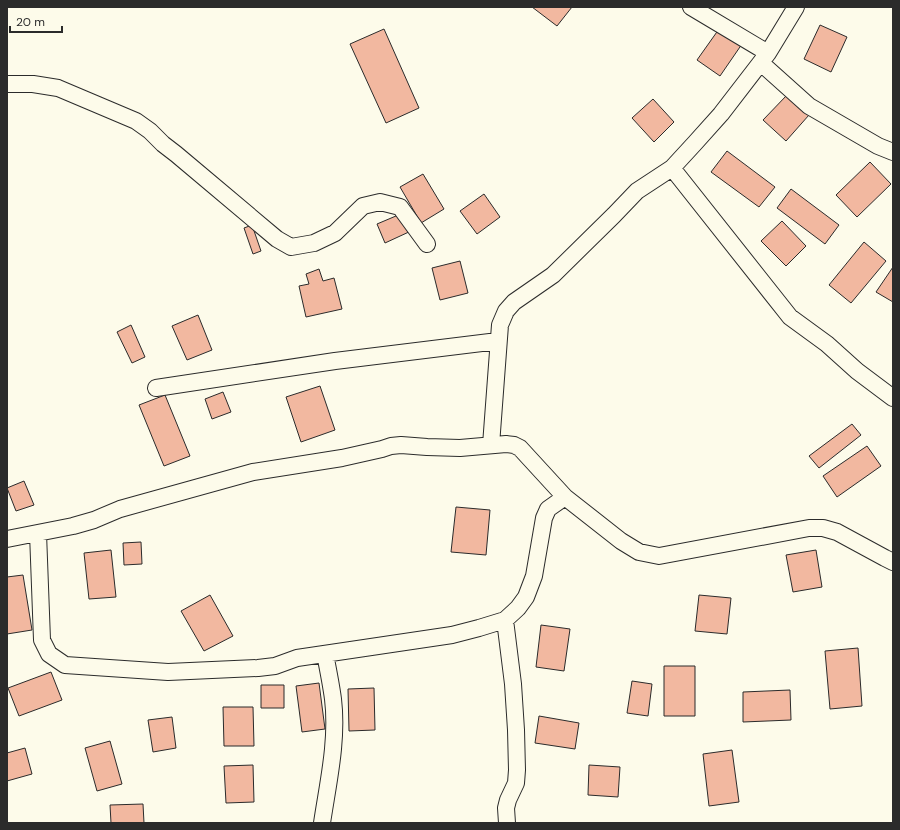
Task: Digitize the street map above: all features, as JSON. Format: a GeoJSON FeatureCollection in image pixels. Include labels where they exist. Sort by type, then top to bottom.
{"type":"FeatureCollection","features":[{"type":"Feature","properties":{"kind":"street"},"geometry":{"type":"LineString","coordinates":[[691,7],[764,58],[809,106],[878,146],[893,152]]}},
{"type":"Feature","properties":{"kind":"street"},"geometry":{"type":"LineString","coordinates":[[491,445],[498,341],[500,325],[506,311],[514,302],[552,275],[637,191],[672,168],[721,114],[764,58],[796,7]]}},
{"type":"Feature","properties":{"kind":"street"},"geometry":{"type":"LineString","coordinates":[[7,84],[33,84],[58,88],[136,121],[150,131],[163,144],[277,239],[291,246],[314,243],[335,233],[363,206],[380,202],[400,207],[427,244]]}},
{"type":"Feature","properties":{"kind":"street"},"geometry":{"type":"LineString","coordinates":[[672,168],[790,317],[827,344],[857,371],[893,398]]}},
{"type":"Feature","properties":{"kind":"street"},"geometry":{"type":"LineString","coordinates":[[156,388],[335,361],[498,341]]}},
{"type":"Feature","properties":{"kind":"street"},"geometry":{"type":"LineString","coordinates":[[7,539],[73,526],[94,520],[120,509],[253,472],[342,458],[391,446],[412,445],[460,448],[506,444],[514,445],[520,448],[565,497],[621,541],[639,552],[659,556],[809,528],[823,528],[836,532],[893,562]]}},
{"type":"Feature","properties":{"kind":"street"},"geometry":{"type":"LineString","coordinates":[[38,533],[42,640],[49,654],[65,665],[168,672],[258,668],[274,666],[297,658],[452,635],[504,620],[518,608],[529,590],[534,576],[544,518],[548,509],[565,497]]}},
{"type":"Feature","properties":{"kind":"street"},"geometry":{"type":"LineString","coordinates":[[504,620],[513,684],[517,770],[516,783],[506,808],[507,823]]}},
{"type":"Feature","properties":{"kind":"street"},"geometry":{"type":"LineString","coordinates":[[322,823],[334,736],[333,700],[325,654]]}},
{"type":"Feature","properties":{"kind":"building"},"geometry":{"type":"Polygon","coordinates":[[[532,7],[572,7],[557,26],[532,7]]]}},
{"type":"Feature","properties":{"kind":"building"},"geometry":{"type":"Polygon","coordinates":[[[820,25],[847,37],[831,72],[804,59],[820,25]]]}},
{"type":"Feature","properties":{"kind":"building"},"geometry":{"type":"Polygon","coordinates":[[[384,29],[419,108],[386,123],[350,44],[384,29]]]}},
{"type":"Feature","properties":{"kind":"building"},"geometry":{"type":"Polygon","coordinates":[[[719,29],[742,44],[720,76],[697,60],[719,29]]]}},
{"type":"Feature","properties":{"kind":"building"},"geometry":{"type":"Polygon","coordinates":[[[787,95],[809,115],[786,141],[763,120],[787,95]]]}},
{"type":"Feature","properties":{"kind":"building"},"geometry":{"type":"Polygon","coordinates":[[[653,99],[674,122],[654,142],[632,118],[653,99]]]}},
{"type":"Feature","properties":{"kind":"building"},"geometry":{"type":"Polygon","coordinates":[[[727,151],[775,187],[759,207],[711,172],[727,151]]]}},
{"type":"Feature","properties":{"kind":"building"},"geometry":{"type":"Polygon","coordinates":[[[870,162],[891,184],[857,217],[836,195],[870,162]]]}},
{"type":"Feature","properties":{"kind":"building"},"geometry":{"type":"Polygon","coordinates":[[[423,174],[444,209],[421,223],[400,187],[423,174]]]}},
{"type":"Feature","properties":{"kind":"building"},"geometry":{"type":"Polygon","coordinates":[[[791,189],[839,225],[825,244],[777,208],[791,189]]]}},
{"type":"Feature","properties":{"kind":"building"},"geometry":{"type":"Polygon","coordinates":[[[484,194],[500,217],[477,234],[460,211],[484,194]]]}},
{"type":"Feature","properties":{"kind":"building"},"geometry":{"type":"Polygon","coordinates":[[[403,213],[411,231],[385,243],[377,224],[403,213]]]}},
{"type":"Feature","properties":{"kind":"building"},"geometry":{"type":"Polygon","coordinates":[[[782,221],[806,246],[786,266],[761,241],[782,221]]]}},
{"type":"Feature","properties":{"kind":"building"},"geometry":{"type":"Polygon","coordinates":[[[252,225],[261,251],[253,254],[244,228],[252,225]]]}},
{"type":"Feature","properties":{"kind":"building"},"geometry":{"type":"Polygon","coordinates":[[[864,242],[886,261],[851,303],[829,285],[864,242]]]}},
{"type":"Feature","properties":{"kind":"building"},"geometry":{"type":"Polygon","coordinates":[[[460,261],[468,293],[440,300],[432,268],[460,261]]]}},
{"type":"Feature","properties":{"kind":"building"},"geometry":{"type":"Polygon","coordinates":[[[893,267],[893,302],[876,292],[893,267]]]}},
{"type":"Feature","properties":{"kind":"building"},"geometry":{"type":"Polygon","coordinates":[[[319,269],[323,281],[334,278],[342,309],[306,317],[299,286],[309,284],[306,274],[319,269]]]}},
{"type":"Feature","properties":{"kind":"building"},"geometry":{"type":"Polygon","coordinates":[[[198,315],[212,350],[187,360],[172,326],[198,315]]]}},
{"type":"Feature","properties":{"kind":"building"},"geometry":{"type":"Polygon","coordinates":[[[131,325],[145,357],[132,363],[117,332],[131,325]]]}},
{"type":"Feature","properties":{"kind":"building"},"geometry":{"type":"Polygon","coordinates":[[[320,386],[335,430],[301,442],[286,397],[320,386]]]}},
{"type":"Feature","properties":{"kind":"building"},"geometry":{"type":"Polygon","coordinates":[[[223,392],[231,412],[212,419],[205,399],[223,392]]]}},
{"type":"Feature","properties":{"kind":"building"},"geometry":{"type":"Polygon","coordinates":[[[165,395],[190,456],[164,466],[139,405],[165,395]]]}},
{"type":"Feature","properties":{"kind":"building"},"geometry":{"type":"Polygon","coordinates":[[[852,424],[861,435],[819,468],[809,456],[852,424]]]}},
{"type":"Feature","properties":{"kind":"building"},"geometry":{"type":"Polygon","coordinates":[[[867,446],[881,466],[837,497],[823,476],[867,446]]]}},
{"type":"Feature","properties":{"kind":"building"},"geometry":{"type":"Polygon","coordinates":[[[24,481],[34,505],[16,511],[7,488],[24,481]]]}},
{"type":"Feature","properties":{"kind":"building"},"geometry":{"type":"Polygon","coordinates":[[[456,507],[490,510],[486,555],[451,552],[456,507]]]}},
{"type":"Feature","properties":{"kind":"building"},"geometry":{"type":"Polygon","coordinates":[[[141,542],[142,564],[124,565],[123,543],[141,542]]]}},
{"type":"Feature","properties":{"kind":"building"},"geometry":{"type":"Polygon","coordinates":[[[111,550],[116,597],[89,599],[84,553],[111,550]]]}},
{"type":"Feature","properties":{"kind":"building"},"geometry":{"type":"Polygon","coordinates":[[[816,550],[822,587],[793,592],[786,555],[816,550]]]}},
{"type":"Feature","properties":{"kind":"building"},"geometry":{"type":"Polygon","coordinates":[[[23,575],[32,630],[7,634],[7,577],[23,575]]]}},
{"type":"Feature","properties":{"kind":"building"},"geometry":{"type":"Polygon","coordinates":[[[210,595],[233,636],[204,651],[181,611],[210,595]]]}},
{"type":"Feature","properties":{"kind":"building"},"geometry":{"type":"Polygon","coordinates":[[[699,595],[731,598],[727,634],[695,631],[699,595]]]}},
{"type":"Feature","properties":{"kind":"building"},"geometry":{"type":"Polygon","coordinates":[[[541,625],[570,629],[564,671],[536,667],[541,625]]]}},
{"type":"Feature","properties":{"kind":"building"},"geometry":{"type":"Polygon","coordinates":[[[858,648],[862,706],[830,709],[825,651],[858,648]]]}},
{"type":"Feature","properties":{"kind":"building"},"geometry":{"type":"Polygon","coordinates":[[[664,666],[695,666],[695,716],[664,716],[664,666]]]}},
{"type":"Feature","properties":{"kind":"building"},"geometry":{"type":"Polygon","coordinates":[[[51,672],[62,700],[19,716],[8,688],[51,672]]]}},
{"type":"Feature","properties":{"kind":"building"},"geometry":{"type":"Polygon","coordinates":[[[632,681],[652,684],[648,716],[627,713],[632,681]]]}},
{"type":"Feature","properties":{"kind":"building"},"geometry":{"type":"Polygon","coordinates":[[[319,683],[325,729],[302,732],[296,686],[319,683]]]}},
{"type":"Feature","properties":{"kind":"building"},"geometry":{"type":"Polygon","coordinates":[[[261,685],[284,685],[284,708],[261,708],[261,685]]]}},
{"type":"Feature","properties":{"kind":"building"},"geometry":{"type":"Polygon","coordinates":[[[374,688],[375,730],[349,731],[348,689],[374,688]]]}},
{"type":"Feature","properties":{"kind":"building"},"geometry":{"type":"Polygon","coordinates":[[[790,690],[791,720],[743,722],[743,692],[790,690]]]}},
{"type":"Feature","properties":{"kind":"building"},"geometry":{"type":"Polygon","coordinates":[[[223,707],[253,707],[254,746],[224,746],[223,707]]]}},
{"type":"Feature","properties":{"kind":"building"},"geometry":{"type":"Polygon","coordinates":[[[539,716],[579,723],[575,749],[535,743],[539,716]]]}},
{"type":"Feature","properties":{"kind":"building"},"geometry":{"type":"Polygon","coordinates":[[[172,717],[176,748],[153,752],[148,720],[172,717]]]}},
{"type":"Feature","properties":{"kind":"building"},"geometry":{"type":"Polygon","coordinates":[[[110,741],[122,784],[97,791],[85,748],[110,741]]]}},
{"type":"Feature","properties":{"kind":"building"},"geometry":{"type":"Polygon","coordinates":[[[25,748],[32,774],[7,781],[7,753],[25,748]]]}},
{"type":"Feature","properties":{"kind":"building"},"geometry":{"type":"Polygon","coordinates":[[[732,750],[739,802],[709,806],[703,754],[732,750]]]}},
{"type":"Feature","properties":{"kind":"building"},"geometry":{"type":"Polygon","coordinates":[[[253,765],[254,802],[226,803],[224,766],[253,765]]]}},
{"type":"Feature","properties":{"kind":"building"},"geometry":{"type":"Polygon","coordinates":[[[589,765],[620,767],[618,797],[588,795],[589,765]]]}},
{"type":"Feature","properties":{"kind":"building"},"geometry":{"type":"Polygon","coordinates":[[[143,804],[144,823],[111,823],[110,805],[143,804]]]}}]}
